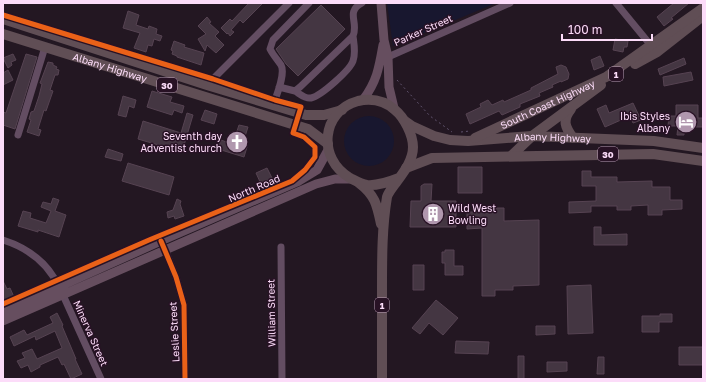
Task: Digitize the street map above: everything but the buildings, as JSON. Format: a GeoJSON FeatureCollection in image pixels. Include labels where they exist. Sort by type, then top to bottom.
{"type":"FeatureCollection","features":[{"type":"Feature","properties":{"kind":"highway","name":"South Coast Highway"},"geometry":{"type":"LineString","coordinates":[[469,136],[606,77],[654,49],[703,8]]}},
{"type":"Feature","properties":{"kind":"highway","name":"South Coast Highway"},"geometry":{"type":"LineString","coordinates":[[512,156],[532,136],[575,104],[616,74],[703,16]]}},
{"type":"Feature","properties":{"kind":"highway","name":"Albany Highway"},"geometry":{"type":"LineString","coordinates":[[3,19],[273,106],[306,115],[324,115],[342,110]]}},
{"type":"Feature","properties":{"kind":"highway","name":"Albany Highway"},"geometry":{"type":"LineString","coordinates":[[3,34],[308,129],[328,147]]}},
{"type":"Feature","properties":{"kind":"highway","name":"1"},"geometry":{"type":"LineString","coordinates":[[382,232],[378,207],[374,198],[367,189],[337,167],[328,147],[328,138],[333,120],[351,103],[363,100],[377,100],[394,108],[405,121],[413,146],[412,158],[387,195],[382,232],[382,379]]}},
{"type":"Feature","properties":{"kind":"highway"},"geometry":{"type":"LineString","coordinates":[[573,138],[566,129],[565,122],[568,113],[575,104]]}},
{"type":"Feature","properties":{"kind":"highway","name":"Albany Highway"},"geometry":{"type":"LineString","coordinates":[[405,121],[412,126],[434,136],[450,140],[469,136],[532,136],[654,141],[703,148]]}},
{"type":"Feature","properties":{"kind":"highway"},"geometry":{"type":"LineString","coordinates":[[653,154],[654,141]]}},
{"type":"Feature","properties":{"kind":"highway","name":"Albany Highway"},"geometry":{"type":"LineString","coordinates":[[406,168],[432,158],[512,156],[653,154],[703,161]]}},
{"type":"Feature","properties":{"kind":"highway"},"geometry":{"type":"LineString","coordinates":[[355,181],[367,185],[381,184],[399,178]]}},
{"type":"Feature","properties":{"kind":"main road"},"geometry":{"type":"LineString","coordinates":[[381,3],[384,40],[388,57],[389,87],[394,108]]}},
{"type":"Feature","properties":{"kind":"main road"},"geometry":{"type":"LineString","coordinates":[[363,100],[378,75],[384,40]]}},
{"type":"Feature","properties":{"kind":"main road","name":"North Road"},"geometry":{"type":"LineString","coordinates":[[3,321],[161,240],[310,175],[317,170],[328,147]]}},
{"type":"Feature","properties":{"kind":"main road","name":"North Road"},"geometry":{"type":"LineString","coordinates":[[3,312],[165,250],[316,184],[335,179],[355,181]]}},
{"type":"Feature","properties":{"kind":"street"},"geometry":{"type":"LineString","coordinates":[[207,85],[289,3]]}},
{"type":"Feature","properties":{"kind":"street"},"geometry":{"type":"LineString","coordinates":[[273,106],[282,75],[282,66],[270,49],[273,40],[309,3]]}},
{"type":"Feature","properties":{"kind":"street"},"geometry":{"type":"LineString","coordinates":[[295,91],[353,36],[356,30],[352,14],[355,6],[362,3]]}},
{"type":"Feature","properties":{"kind":"street","name":"Parker Street"},"geometry":{"type":"LineString","coordinates":[[388,57],[510,3]]}},
{"type":"Feature","properties":{"kind":"street"},"geometry":{"type":"LineString","coordinates":[[616,3],[654,49]]}},
{"type":"Feature","properties":{"kind":"street"},"geometry":{"type":"LineString","coordinates":[[279,87],[295,91],[305,97],[311,98],[318,96],[344,74],[353,62],[353,36]]}},
{"type":"Feature","properties":{"kind":"street"},"geometry":{"type":"LineString","coordinates":[[18,135],[45,47]]}},
{"type":"Feature","properties":{"kind":"street","name":"Minerva Street"},"geometry":{"type":"LineString","coordinates":[[3,240],[16,244],[34,255],[46,267],[61,291],[101,379]]}},
{"type":"Feature","properties":{"kind":"street","name":"Leslie Street"},"geometry":{"type":"LineString","coordinates":[[161,240],[176,277],[184,304],[185,379]]}},
{"type":"Feature","properties":{"kind":"street","name":"William Street"},"geometry":{"type":"LineString","coordinates":[[281,247],[282,379]]}},
{"type":"Feature","properties":{"kind":"path"},"geometry":{"type":"LineString","coordinates":[[395,78],[430,116],[453,132]]}},
{"type":"Feature","properties":{"kind":"path"},"geometry":{"type":"LineString","coordinates":[[458,132],[469,136]]}},
{"type":"Feature","properties":{"kind":"shaded area"},"geometry":{"type":"Polygon","coordinates":[[[387,3],[496,3],[393,46],[387,3]]]}},
{"type":"Feature","properties":{"kind":"shaded area"},"geometry":{"type":"Polygon","coordinates":[[[364,116],[374,116],[387,123],[394,136],[394,146],[387,159],[374,166],[364,166],[355,162],[348,155],[344,146],[344,136],[348,127],[355,120],[364,116]]]}},
{"type":"Feature","properties":{"kind":"cycle path"},"geometry":{"type":"LineString","coordinates":[[3,15],[301,107],[293,133],[304,137],[315,147],[315,157],[305,170],[292,181],[149,240],[3,304]]}},
{"type":"Feature","properties":{"kind":"cycle path"},"geometry":{"type":"LineString","coordinates":[[161,241],[176,277],[184,305],[185,379]]}},
{"type":"Feature","properties":{"kind":"place","name":"Ibis Styles Albany"},"geometry":{"type":"Point","coordinates":[686,122]}},
{"type":"Feature","properties":{"kind":"place","name":"Seventh day Adventist church"},"geometry":{"type":"Point","coordinates":[237,142]}},
{"type":"Feature","properties":{"kind":"place","name":"Wild West Bowling"},"geometry":{"type":"Point","coordinates":[433,214]}}]}
